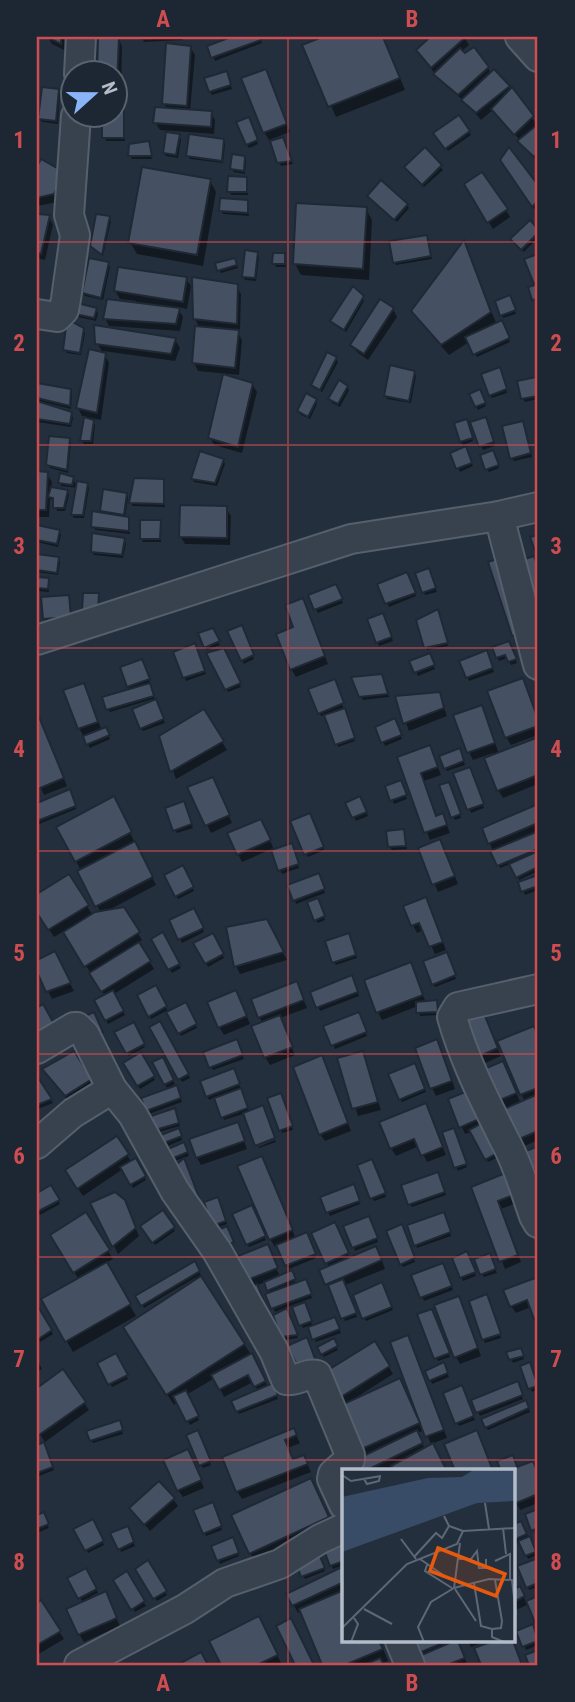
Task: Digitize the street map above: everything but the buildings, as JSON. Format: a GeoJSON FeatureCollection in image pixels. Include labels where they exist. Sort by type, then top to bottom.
{"type":"FeatureCollection","features":[{"type":"Feature","properties":{"kind":"street"},"geometry":{"type":"LineString","coordinates":[[80,60],[81,37]]}},
{"type":"Feature","properties":{"kind":"street"},"geometry":{"type":"LineString","coordinates":[[520,37],[538,57]]}},
{"type":"Feature","properties":{"kind":"street"},"geometry":{"type":"LineString","coordinates":[[37,314],[57,317],[64,310],[75,235],[69,215],[75,130]]}},
{"type":"Feature","properties":{"kind":"street"},"geometry":{"type":"LineString","coordinates":[[37,640],[351,539],[499,516],[538,507]]}},
{"type":"Feature","properties":{"kind":"street"},"geometry":{"type":"LineString","coordinates":[[499,516],[538,665]]}},
{"type":"Feature","properties":{"kind":"street"},"geometry":{"type":"LineString","coordinates":[[538,989],[458,1007],[452,1017],[476,1080],[505,1141],[538,1223]]}},
{"type":"Feature","properties":{"kind":"street"},"geometry":{"type":"LineString","coordinates":[[37,1049],[77,1027],[85,1035],[112,1089],[133,1115],[175,1191],[217,1251],[274,1351],[286,1380],[317,1375],[350,1455],[350,1459],[333,1474],[332,1479],[342,1501]]}},
{"type":"Feature","properties":{"kind":"street"},"geometry":{"type":"LineString","coordinates":[[37,1144],[73,1113],[112,1089]]}},
{"type":"Feature","properties":{"kind":"street"},"geometry":{"type":"LineString","coordinates":[[79,1665],[185,1609],[225,1583],[280,1564],[342,1529]]}},
{"type":"Feature","properties":{"kind":"street"},"geometry":{"type":"LineString","coordinates":[[400,1642],[410,1665]]}}]}
